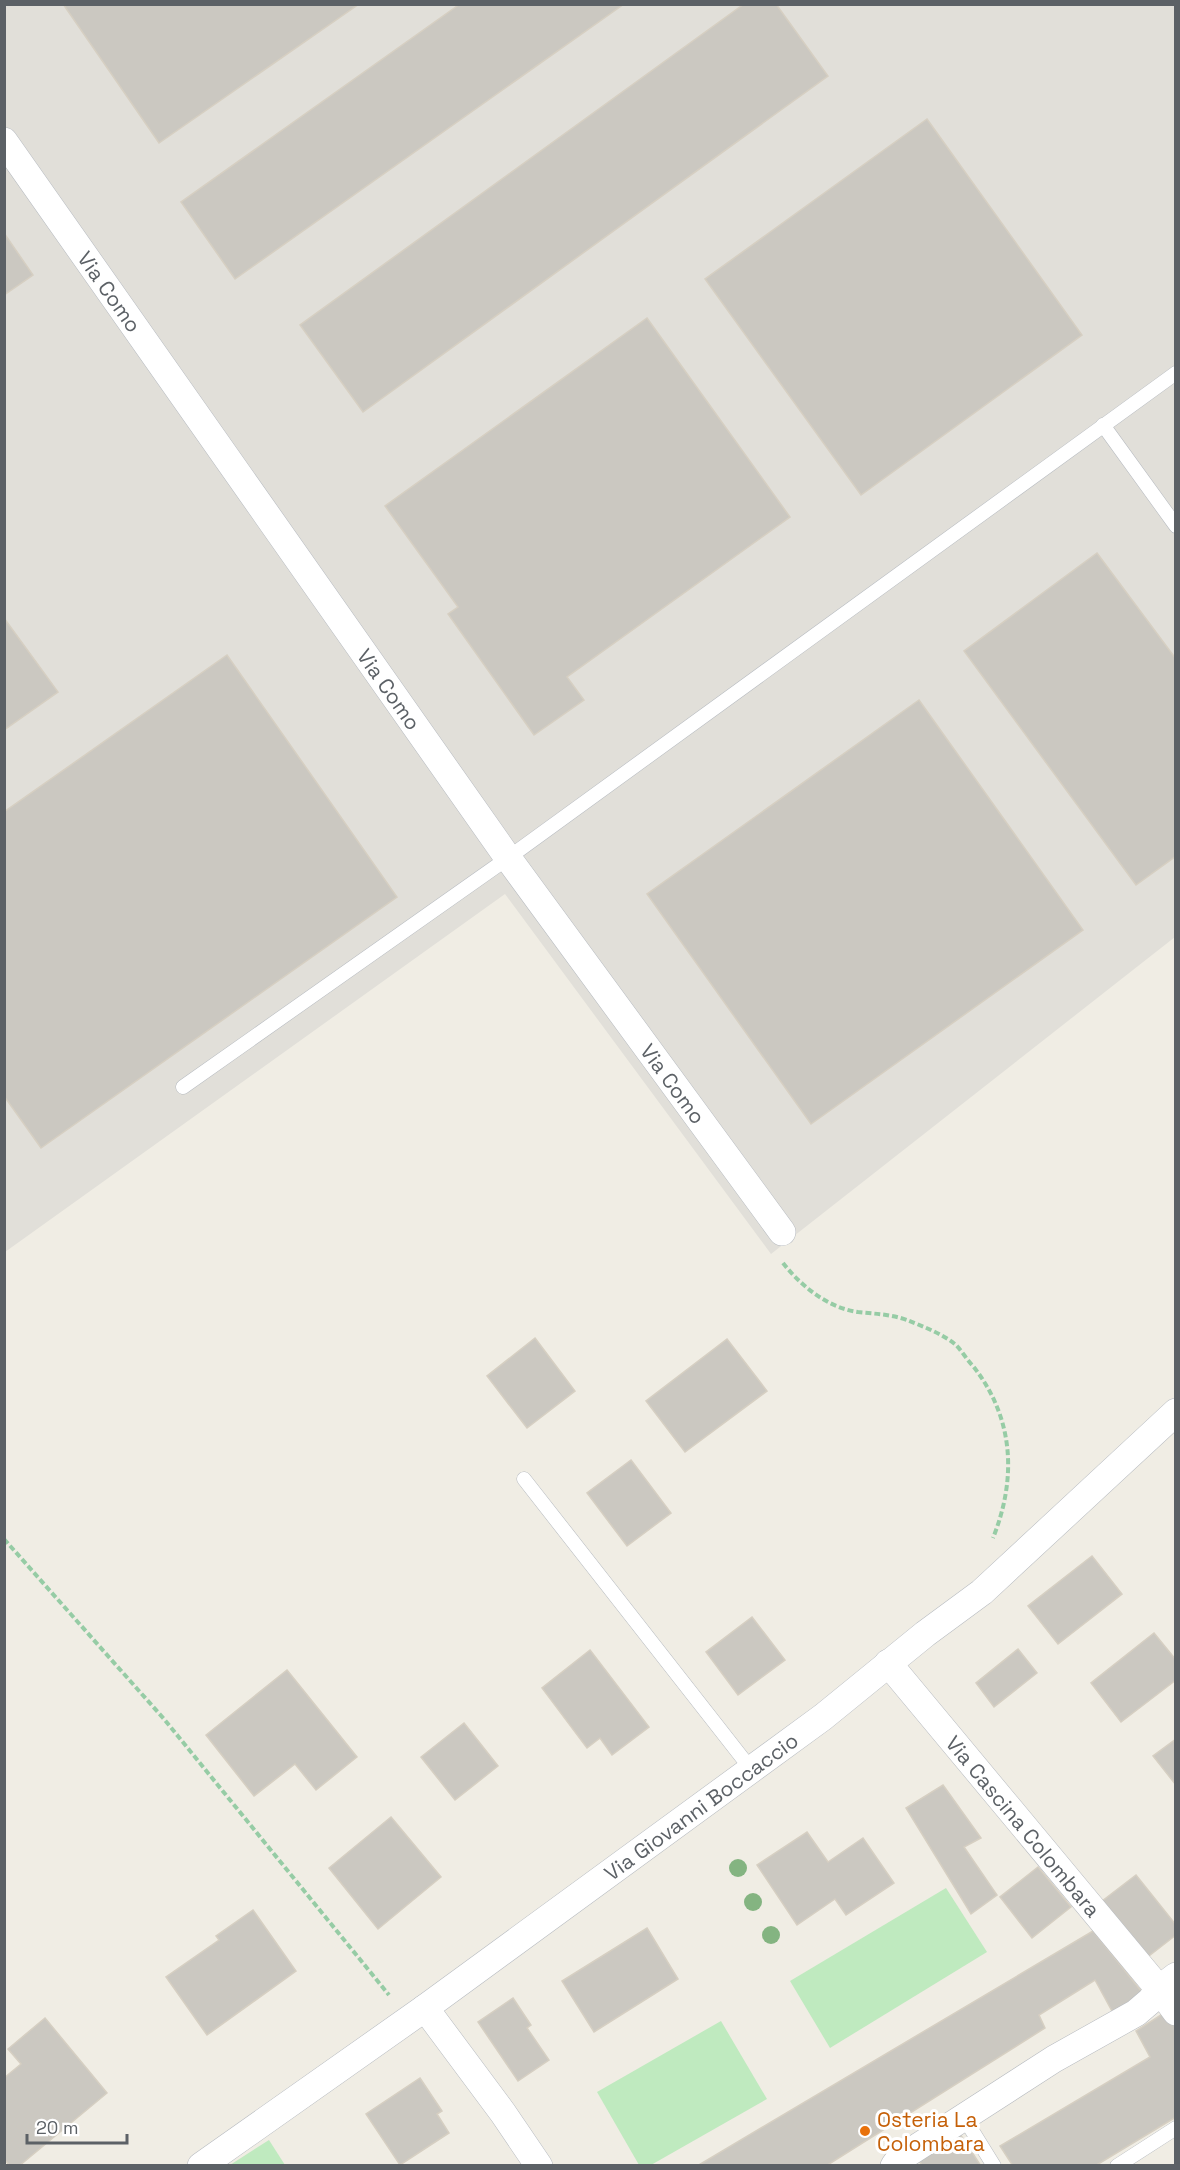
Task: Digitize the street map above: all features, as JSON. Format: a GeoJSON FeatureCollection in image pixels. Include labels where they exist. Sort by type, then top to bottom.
{"type":"FeatureCollection","features":[{"type":"Feature","properties":{"kind":"street","name":"Via Como"},"geometry":{"type":"LineString","coordinates":[[4,141],[508,858],[777,1224]]}},
{"type":"Feature","properties":{"kind":"street","name":"Via Giovanni Boccaccio"},"geometry":{"type":"LineString","coordinates":[[201,2166],[417,2014],[823,1717],[888,1663],[982,1592],[1176,1412]]}},
{"type":"Feature","properties":{"kind":"street","name":"Via Cascina Colombara"},"geometry":{"type":"LineString","coordinates":[[888,1663],[1167,1982],[1176,2012]]}},
{"type":"Feature","properties":{"kind":"street"},"geometry":{"type":"LineString","coordinates":[[893,2163],[1054,2059],[1136,2013],[1167,1982]]}},
{"type":"Feature","properties":{"kind":"street"},"geometry":{"type":"LineString","coordinates":[[417,2014],[503,2113],[539,2166]]}},
{"type":"Feature","properties":{"kind":"lane"},"geometry":{"type":"LineString","coordinates":[[183,1088],[508,858],[1176,373]]}},
{"type":"Feature","properties":{"kind":"lane"},"geometry":{"type":"LineString","coordinates":[[1103,425],[1176,526]]}},
{"type":"Feature","properties":{"kind":"lane"},"geometry":{"type":"LineString","coordinates":[[524,1479],[751,1769]]}},
{"type":"Feature","properties":{"kind":"lane"},"geometry":{"type":"LineString","coordinates":[[963,2116],[994,2166]]}},
{"type":"Feature","properties":{"kind":"lane"},"geometry":{"type":"LineString","coordinates":[[1117,2166],[1176,2128]]}},
{"type":"Feature","properties":{"kind":"path"},"geometry":{"type":"LineString","coordinates":[[777,1224],[768,1234],[772,1246],[784,1265],[809,1290],[842,1308],[890,1314],[930,1331],[955,1345],[986,1383],[1003,1423],[1009,1451],[1005,1500],[990,1546]]}},
{"type":"Feature","properties":{"kind":"path"},"geometry":{"type":"LineString","coordinates":[[4,1539],[164,1719],[417,2014]]}},
{"type":"Feature","properties":{"kind":"shaded area"},"geometry":{"type":"Polygon","coordinates":[[[5,5],[1175,5],[1175,937],[771,1254],[505,894],[5,1252],[5,5]]]}},
{"type":"Feature","properties":{"kind":"green space"},"geometry":{"type":"Polygon","coordinates":[[[946,1888],[987,1952],[830,2048],[790,1981],[946,1888]]]}},
{"type":"Feature","properties":{"kind":"green space"},"geometry":{"type":"Polygon","coordinates":[[[721,2021],[767,2099],[651,2165],[639,2165],[597,2092],[721,2021]]]}},
{"type":"Feature","properties":{"kind":"green space"},"geometry":{"type":"Polygon","coordinates":[[[269,2140],[285,2165],[230,2165],[269,2140]]]}},
{"type":"Feature","properties":{"kind":"building"},"geometry":{"type":"Polygon","coordinates":[[[63,4],[359,4],[159,143],[63,4]]]}},
{"type":"Feature","properties":{"kind":"building"},"geometry":{"type":"Polygon","coordinates":[[[460,4],[624,4],[235,279],[181,202],[460,4]]]}},
{"type":"Feature","properties":{"kind":"building"},"geometry":{"type":"Polygon","coordinates":[[[744,4],[776,4],[828,76],[363,412],[300,325],[744,4]]]}},
{"type":"Feature","properties":{"kind":"building"},"geometry":{"type":"Polygon","coordinates":[[[927,119],[1082,335],[861,495],[705,279],[927,119]]]}},
{"type":"Feature","properties":{"kind":"building"},"geometry":{"type":"Polygon","coordinates":[[[4,233],[33,275],[4,295],[4,233]]]}},
{"type":"Feature","properties":{"kind":"building"},"geometry":{"type":"Polygon","coordinates":[[[647,318],[790,517],[567,677],[584,700],[534,735],[448,614],[458,607],[385,506],[647,318]]]}},
{"type":"Feature","properties":{"kind":"building"},"geometry":{"type":"Polygon","coordinates":[[[1097,553],[1176,659],[1176,856],[1136,885],[964,651],[1097,553]]]}},
{"type":"Feature","properties":{"kind":"building"},"geometry":{"type":"Polygon","coordinates":[[[4,618],[58,692],[4,730],[4,618]]]}},
{"type":"Feature","properties":{"kind":"building"},"geometry":{"type":"Polygon","coordinates":[[[227,655],[397,897],[41,1148],[4,1096],[4,812],[227,655]]]}},
{"type":"Feature","properties":{"kind":"building"},"geometry":{"type":"Polygon","coordinates":[[[919,700],[1083,930],[811,1124],[647,894],[919,700]]]}},
{"type":"Feature","properties":{"kind":"building"},"geometry":{"type":"Polygon","coordinates":[[[535,1338],[575,1391],[527,1428],[487,1376],[535,1338]]]}},
{"type":"Feature","properties":{"kind":"building"},"geometry":{"type":"Polygon","coordinates":[[[727,1339],[767,1391],[685,1452],[646,1401],[727,1339]]]}},
{"type":"Feature","properties":{"kind":"building"},"geometry":{"type":"Polygon","coordinates":[[[631,1460],[671,1513],[627,1546],[587,1493],[631,1460]]]}},
{"type":"Feature","properties":{"kind":"building"},"geometry":{"type":"Polygon","coordinates":[[[1092,1556],[1122,1594],[1058,1644],[1028,1606],[1092,1556]]]}},
{"type":"Feature","properties":{"kind":"building"},"geometry":{"type":"Polygon","coordinates":[[[752,1617],[785,1660],[738,1695],[706,1652],[752,1617]]]}},
{"type":"Feature","properties":{"kind":"building"},"geometry":{"type":"Polygon","coordinates":[[[1154,1633],[1176,1660],[1176,1680],[1121,1722],[1091,1683],[1154,1633]]]}},
{"type":"Feature","properties":{"kind":"building"},"geometry":{"type":"Polygon","coordinates":[[[1018,1649],[1037,1673],[994,1707],[976,1683],[1018,1649]]]}},
{"type":"Feature","properties":{"kind":"building"},"geometry":{"type":"Polygon","coordinates":[[[590,1650],[649,1727],[612,1755],[600,1738],[587,1748],[542,1688],[590,1650]]]}},
{"type":"Feature","properties":{"kind":"building"},"geometry":{"type":"Polygon","coordinates":[[[287,1670],[357,1757],[316,1790],[295,1764],[254,1796],[206,1735],[287,1670]]]}},
{"type":"Feature","properties":{"kind":"building"},"geometry":{"type":"Polygon","coordinates":[[[464,1723],[498,1766],[455,1800],[421,1757],[464,1723]]]}},
{"type":"Feature","properties":{"kind":"building"},"geometry":{"type":"Polygon","coordinates":[[[1176,1739],[1176,1785],[1153,1756],[1176,1739]]]}},
{"type":"Feature","properties":{"kind":"building"},"geometry":{"type":"Polygon","coordinates":[[[943,1785],[981,1838],[964,1847],[997,1895],[971,1914],[906,1808],[943,1785]]]}},
{"type":"Feature","properties":{"kind":"building"},"geometry":{"type":"Polygon","coordinates":[[[391,1817],[441,1877],[378,1929],[329,1868],[391,1817]]]}},
{"type":"Feature","properties":{"kind":"building"},"geometry":{"type":"Polygon","coordinates":[[[807,1832],[828,1862],[863,1838],[894,1883],[846,1915],[835,1899],[797,1925],[757,1865],[807,1832]]]}},
{"type":"Feature","properties":{"kind":"building"},"geometry":{"type":"Polygon","coordinates":[[[1038,1867],[1071,1907],[1032,1938],[1000,1897],[1038,1867]]]}},
{"type":"Feature","properties":{"kind":"building"},"geometry":{"type":"Polygon","coordinates":[[[1136,1875],[1176,1925],[1176,1935],[1145,1959],[1101,1902],[1136,1875]]]}},
{"type":"Feature","properties":{"kind":"building"},"geometry":{"type":"Polygon","coordinates":[[[253,1910],[296,1971],[207,2035],[166,1977],[219,1940],[216,1936],[253,1910]]]}},
{"type":"Feature","properties":{"kind":"building"},"geometry":{"type":"Polygon","coordinates":[[[647,1928],[678,1979],[594,2032],[562,1981],[647,1928]]]}},
{"type":"Feature","properties":{"kind":"building"},"geometry":{"type":"Polygon","coordinates":[[[1093,1931],[1142,1992],[1113,2013],[1095,1980],[1039,2015],[1045,2028],[826,2166],[697,2166],[1093,1931]]]}},
{"type":"Feature","properties":{"kind":"building"},"geometry":{"type":"Polygon","coordinates":[[[513,1998],[531,2025],[527,2028],[549,2060],[518,2081],[478,2022],[513,1998]]]}},
{"type":"Feature","properties":{"kind":"building"},"geometry":{"type":"Polygon","coordinates":[[[1167,2011],[1176,2024],[1176,2117],[1095,2166],[1013,2166],[1000,2146],[1150,2057],[1136,2031],[1167,2011]]]}},
{"type":"Feature","properties":{"kind":"building"},"geometry":{"type":"Polygon","coordinates":[[[45,2018],[107,2093],[19,2166],[10,2166],[4,2159],[4,2078],[21,2064],[8,2049],[45,2018]]]}},
{"type":"Feature","properties":{"kind":"building"},"geometry":{"type":"Polygon","coordinates":[[[420,2078],[442,2111],[437,2114],[449,2133],[400,2165],[366,2114],[420,2078]]]}},
{"type":"Feature","properties":{"kind":"building"},"geometry":{"type":"Polygon","coordinates":[[[960,2134],[981,2166],[923,2166],[919,2161],[960,2134]]]}},
{"type":"Feature","properties":{"kind":"place","name":"Osteria La Colombara"},"geometry":{"type":"Point","coordinates":[865,2131]}}]}
